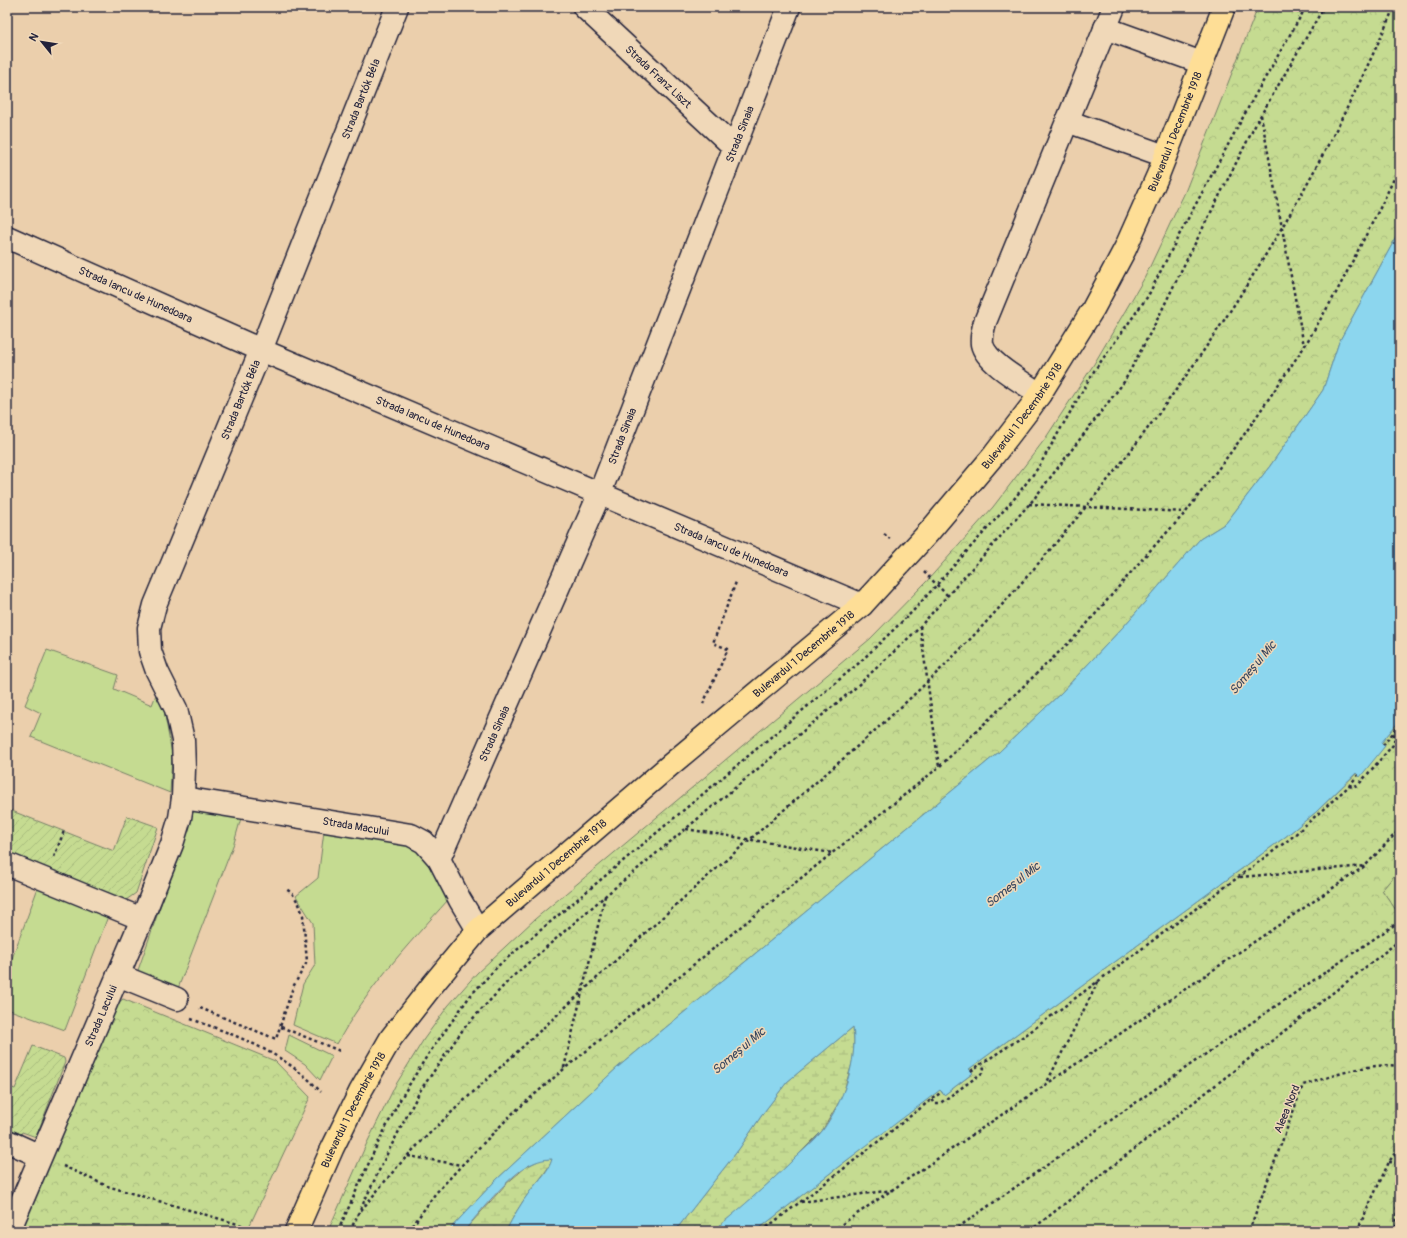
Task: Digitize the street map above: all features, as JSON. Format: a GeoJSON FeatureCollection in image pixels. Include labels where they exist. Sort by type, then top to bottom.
{"type":"FeatureCollection","features":[{"type":"Feature","properties":{"kind":"main road","name":"Bulevardul 1 Decembrie 1918"},"geometry":{"type":"LineString","coordinates":[[296,1231],[332,1148],[360,1092],[391,1038],[478,930],[669,766],[862,605],[929,532],[994,456],[1040,394],[1093,309],[1125,249],[1166,156],[1224,7]]}},
{"type":"Feature","properties":{"kind":"street","name":"Strada Bartók Béla"},"geometry":{"type":"LineString","coordinates":[[183,798],[184,768],[182,740],[176,710],[157,671],[150,650],[149,628],[155,605],[261,350],[397,7]]}},
{"type":"Feature","properties":{"kind":"street","name":"Strada Franz Liszt"},"geometry":{"type":"LineString","coordinates":[[584,7],[734,147]]}},
{"type":"Feature","properties":{"kind":"street","name":"Strada Sinaia"},"geometry":{"type":"LineString","coordinates":[[439,859],[599,495],[789,7]]}},
{"type":"Feature","properties":{"kind":"street"},"geometry":{"type":"LineString","coordinates":[[1040,394],[995,364],[987,355],[982,345],[982,336],[985,322],[1114,7]]}},
{"type":"Feature","properties":{"kind":"street"},"geometry":{"type":"LineString","coordinates":[[1105,28],[1202,63]]}},
{"type":"Feature","properties":{"kind":"street"},"geometry":{"type":"LineString","coordinates":[[1067,121],[1166,156]]}},
{"type":"Feature","properties":{"kind":"street","name":"Strada Iancu de Hunedoara"},"geometry":{"type":"LineString","coordinates":[[7,237],[261,350],[599,495],[862,605]]}},
{"type":"Feature","properties":{"kind":"street","name":"Strada Macului"},"geometry":{"type":"LineString","coordinates":[[183,798],[411,835],[424,842],[439,859],[460,900],[478,930]]}},
{"type":"Feature","properties":{"kind":"street","name":"Strada Lacului"},"geometry":{"type":"LineString","coordinates":[[9,1231],[142,919],[172,844],[180,818],[183,798]]}},
{"type":"Feature","properties":{"kind":"street"},"geometry":{"type":"LineString","coordinates":[[7,864],[142,919]]}},
{"type":"Feature","properties":{"kind":"street"},"geometry":{"type":"LineString","coordinates":[[118,975],[181,1008]]}},
{"type":"Feature","properties":{"kind":"street"},"geometry":{"type":"LineString","coordinates":[[7,1141],[40,1156]]}},
{"type":"Feature","properties":{"kind":"path"},"geometry":{"type":"LineString","coordinates":[[338,1231],[377,1145],[401,1098],[427,1056],[470,996],[499,965],[859,664],[913,611],[1014,499],[1038,468],[1061,431],[1094,371],[1148,296],[1178,237],[1254,97],[1306,7]]}},
{"type":"Feature","properties":{"kind":"path"},"geometry":{"type":"LineString","coordinates":[[350,1231],[357,1214],[420,1091],[464,1028],[511,978],[605,896],[855,688],[920,626],[1029,504],[1124,382],[1261,115],[1324,7]]}},
{"type":"Feature","properties":{"kind":"path"},"geometry":{"type":"LineString","coordinates":[[357,1214],[408,1156],[458,1106],[750,839],[856,748],[928,682],[1007,600],[1086,508],[1133,448],[1184,378],[1241,294],[1282,227],[1335,132],[1394,7]]}},
{"type":"Feature","properties":{"kind":"path"},"geometry":{"type":"LineString","coordinates":[[1261,115],[1304,347]]}},
{"type":"Feature","properties":{"kind":"path"},"geometry":{"type":"LineString","coordinates":[[409,1231],[435,1194],[512,1114],[564,1068],[939,768],[1080,632],[1145,556],[1186,512],[1246,432],[1304,347],[1336,293],[1400,166]]}},
{"type":"Feature","properties":{"kind":"path"},"geometry":{"type":"LineString","coordinates":[[1029,504],[1186,512]]}},
{"type":"Feature","properties":{"kind":"path"},"geometry":{"type":"LineString","coordinates":[[701,708],[728,649],[713,643],[736,582]]}},
{"type":"Feature","properties":{"kind":"path"},"geometry":{"type":"LineString","coordinates":[[920,626],[939,768]]}},
{"type":"Feature","properties":{"kind":"path"},"geometry":{"type":"LineString","coordinates":[[1383,745],[1400,725]]}},
{"type":"Feature","properties":{"kind":"path"},"geometry":{"type":"LineString","coordinates":[[1349,786],[1353,787],[1360,784],[1393,745],[1395,738],[1393,733]]}},
{"type":"Feature","properties":{"kind":"path"},"geometry":{"type":"LineString","coordinates":[[971,1071],[1027,1034],[1292,838],[1349,786],[1358,775]]}},
{"type":"Feature","properties":{"kind":"path"},"geometry":{"type":"LineString","coordinates":[[686,829],[833,853]]}},
{"type":"Feature","properties":{"kind":"path"},"geometry":{"type":"LineString","coordinates":[[832,1231],[894,1190],[1365,866],[1400,829]]}},
{"type":"Feature","properties":{"kind":"path"},"geometry":{"type":"LineString","coordinates":[[1239,877],[1365,866]]}},
{"type":"Feature","properties":{"kind":"path"},"geometry":{"type":"LineString","coordinates":[[181,1008],[276,1039],[293,987],[306,962],[303,915],[300,904],[292,893],[286,890]]}},
{"type":"Feature","properties":{"kind":"path"},"geometry":{"type":"LineString","coordinates":[[564,1068],[584,990],[605,896]]}},
{"type":"Feature","properties":{"kind":"path"},"geometry":{"type":"LineString","coordinates":[[953,1231],[1168,1080],[1400,922]]}},
{"type":"Feature","properties":{"kind":"path"},"geometry":{"type":"LineString","coordinates":[[1030,1231],[1400,940]]}},
{"type":"Feature","properties":{"kind":"path"},"geometry":{"type":"LineString","coordinates":[[1044,1087],[1100,979]]}},
{"type":"Feature","properties":{"kind":"path"},"geometry":{"type":"LineString","coordinates":[[181,1008],[276,1056],[304,1075],[321,1092]]}},
{"type":"Feature","properties":{"kind":"path"},"geometry":{"type":"LineString","coordinates":[[281,1027],[340,1050]]}},
{"type":"Feature","properties":{"kind":"path"},"geometry":{"type":"LineString","coordinates":[[932,1099],[935,1104],[939,1104],[982,1073],[984,1068],[981,1064]]}},
{"type":"Feature","properties":{"kind":"path","name":"Aleea Nord"},"geometry":{"type":"LineString","coordinates":[[1249,1231],[1303,1085],[1356,1070],[1387,1064],[1400,1066]]}},
{"type":"Feature","properties":{"kind":"path"},"geometry":{"type":"LineString","coordinates":[[762,1231],[942,1092]]}},
{"type":"Feature","properties":{"kind":"path"},"geometry":{"type":"LineString","coordinates":[[1357,1231],[1389,1162],[1400,1146]]}},
{"type":"Feature","properties":{"kind":"path"},"geometry":{"type":"LineString","coordinates":[[40,1156],[107,1186],[248,1227],[256,1231]]}},
{"type":"Feature","properties":{"kind":"path"},"geometry":{"type":"LineString","coordinates":[[408,1156],[462,1165]]}},
{"type":"Feature","properties":{"kind":"path"},"geometry":{"type":"LineString","coordinates":[[1389,1162],[1399,1162],[1396,1231]]}},
{"type":"Feature","properties":{"kind":"path"},"geometry":{"type":"LineString","coordinates":[[799,1202],[894,1190]]}},
{"type":"Feature","properties":{"kind":"path"},"geometry":{"type":"LineString","coordinates":[[243,1231],[248,1227]]}},
{"type":"Feature","properties":{"kind":"green space"},"geometry":{"type":"Polygon","coordinates":[[[1258,7],[1400,7],[1400,230],[1339,342],[1323,390],[1270,466],[1226,523],[1200,539],[1124,626],[1061,693],[999,752],[618,1067],[495,1181],[448,1231],[328,1231],[366,1145],[395,1086],[424,1039],[448,1006],[477,973],[535,919],[870,639],[926,582],[993,507],[1045,439],[1094,364],[1145,277],[1185,192],[1258,7]]]}},
{"type":"Feature","properties":{"kind":"green space"},"geometry":{"type":"Polygon","coordinates":[[[47,650],[118,675],[114,689],[152,705],[157,692],[162,699],[172,754],[170,793],[31,737],[41,713],[25,705],[47,650]]]}},
{"type":"Feature","properties":{"kind":"green space"},"geometry":{"type":"Polygon","coordinates":[[[1400,720],[1400,869],[1382,890],[1400,916],[1400,1231],[756,1231],[940,1089],[944,1095],[972,1074],[969,1069],[1285,837],[1316,812],[1385,746],[1381,743],[1400,720]]]}},
{"type":"Feature","properties":{"kind":"green space"},"geometry":{"type":"Polygon","coordinates":[[[7,809],[114,851],[127,816],[158,827],[136,893],[126,900],[118,899],[7,852],[7,809]]]}},
{"type":"Feature","properties":{"kind":"green space"},"geometry":{"type":"Polygon","coordinates":[[[197,809],[241,818],[234,843],[177,991],[136,976],[193,812],[197,809]]]}},
{"type":"Feature","properties":{"kind":"green space"},"geometry":{"type":"Polygon","coordinates":[[[324,831],[407,842],[422,850],[448,900],[374,986],[348,1024],[337,1044],[293,1025],[303,984],[315,965],[313,923],[296,896],[318,878],[324,831]]]}},
{"type":"Feature","properties":{"kind":"green space"},"geometry":{"type":"Polygon","coordinates":[[[1400,869],[1400,916],[1382,890],[1400,869]]]}},
{"type":"Feature","properties":{"kind":"green space"},"geometry":{"type":"Polygon","coordinates":[[[39,885],[110,911],[65,1030],[7,1009],[7,972],[39,885]]]}},
{"type":"Feature","properties":{"kind":"green space"},"geometry":{"type":"Polygon","coordinates":[[[123,999],[275,1061],[310,1097],[247,1231],[9,1231],[101,1016],[123,999]]]}},
{"type":"Feature","properties":{"kind":"green space"},"geometry":{"type":"Polygon","coordinates":[[[853,1027],[853,1060],[842,1097],[822,1131],[780,1173],[713,1231],[675,1231],[739,1149],[764,1112],[787,1082],[853,1027]]]}},
{"type":"Feature","properties":{"kind":"green space"},"geometry":{"type":"Polygon","coordinates":[[[289,1035],[332,1056],[320,1080],[305,1064],[285,1051],[289,1035]]]}},
{"type":"Feature","properties":{"kind":"green space"},"geometry":{"type":"Polygon","coordinates":[[[33,1046],[64,1058],[65,1062],[36,1137],[7,1129],[7,1086],[15,1089],[33,1046]]]}},
{"type":"Feature","properties":{"kind":"green space"},"geometry":{"type":"Polygon","coordinates":[[[542,1159],[553,1159],[514,1215],[506,1231],[464,1231],[506,1184],[526,1167],[542,1159]]]}},
{"type":"Feature","properties":{"kind":"water","name":"Someșul Mic"},"geometry":{"type":"Polygon","coordinates":[[[1400,230],[1400,720],[1381,743],[1385,746],[1360,777],[1356,773],[1316,812],[1285,837],[969,1069],[973,1073],[944,1095],[940,1090],[756,1231],[713,1231],[766,1185],[823,1130],[837,1107],[847,1081],[853,1054],[853,1027],[787,1082],[764,1112],[739,1149],[675,1231],[506,1231],[514,1215],[546,1171],[552,1159],[535,1162],[518,1172],[493,1197],[464,1231],[448,1231],[495,1181],[618,1067],[999,752],[1061,693],[1124,626],[1200,539],[1226,523],[1270,466],[1323,390],[1339,342],[1400,230]]]}}]}
